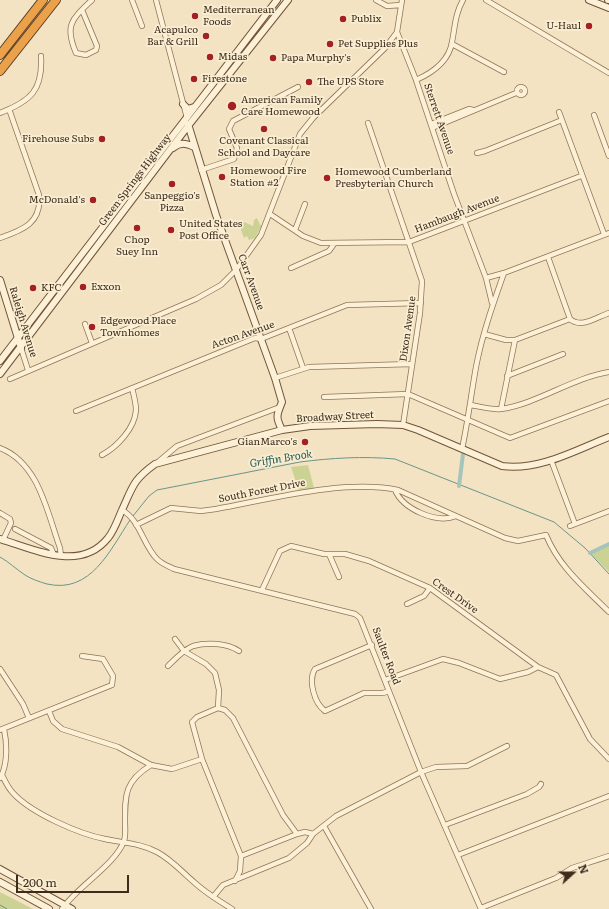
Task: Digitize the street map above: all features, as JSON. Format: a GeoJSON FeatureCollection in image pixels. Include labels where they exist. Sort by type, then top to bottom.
{"type":"FeatureCollection","features":[{"type":"Feature","properties":{"kind":"highway"},"geometry":{"type":"LineString","coordinates":[[0,55],[42,0]]}},
{"type":"Feature","properties":{"kind":"highway"},"geometry":{"type":"LineString","coordinates":[[0,71],[56,0]]}},
{"type":"Feature","properties":{"kind":"street"},"geometry":{"type":"LineString","coordinates":[[82,10],[97,46],[96,50],[86,55],[76,53],[69,28],[82,10],[92,0]]}},
{"type":"Feature","properties":{"kind":"street"},"geometry":{"type":"LineString","coordinates":[[132,0],[142,26]]}},
{"type":"Feature","properties":{"kind":"street","name":"Carr Avenue"},"geometry":{"type":"LineString","coordinates":[[156,0],[194,147],[275,378],[282,402],[276,413],[282,430]]}},
{"type":"Feature","properties":{"kind":"street","name":"Green Springs Highway"},"geometry":{"type":"LineString","coordinates":[[0,361],[277,0]]}},
{"type":"Feature","properties":{"kind":"street","name":"Green Springs Highway"},"geometry":{"type":"LineString","coordinates":[[0,374],[188,126],[288,0]]}},
{"type":"Feature","properties":{"kind":"street"},"geometry":{"type":"LineString","coordinates":[[10,379],[213,290],[236,270],[262,235],[300,134],[313,118],[385,48],[397,32],[401,3],[387,6],[376,0]]}},
{"type":"Feature","properties":{"kind":"street"},"geometry":{"type":"LineString","coordinates":[[416,80],[432,73],[452,44],[455,17],[463,0]]}},
{"type":"Feature","properties":{"kind":"street"},"geometry":{"type":"LineString","coordinates":[[486,0],[609,73]]}},
{"type":"Feature","properties":{"kind":"street"},"geometry":{"type":"LineString","coordinates":[[589,0],[609,8]]}},
{"type":"Feature","properties":{"kind":"street","name":"Sterrett Avenue"},"geometry":{"type":"LineString","coordinates":[[397,32],[416,80],[486,278],[492,304]]}},
{"type":"Feature","properties":{"kind":"street"},"geometry":{"type":"LineString","coordinates":[[452,44],[504,72]]}},
{"type":"Feature","properties":{"kind":"street"},"geometry":{"type":"LineString","coordinates":[[0,113],[26,100],[37,87],[41,78],[41,56]]}},
{"type":"Feature","properties":{"kind":"street"},"geometry":{"type":"LineString","coordinates":[[202,170],[234,159],[237,148],[229,129],[233,121],[298,87]]}},
{"type":"Feature","properties":{"kind":"street"},"geometry":{"type":"LineString","coordinates":[[432,126],[456,117],[469,109],[473,110],[516,93]]}},
{"type":"Feature","properties":{"kind":"street"},"geometry":{"type":"LineString","coordinates":[[183,104],[188,109],[197,104]]}},
{"type":"Feature","properties":{"kind":"street"},"geometry":{"type":"LineString","coordinates":[[0,238],[30,224],[36,217],[40,204],[39,195],[9,109]]}},
{"type":"Feature","properties":{"kind":"street"},"geometry":{"type":"LineString","coordinates":[[559,112],[581,176],[604,234]]}},
{"type":"Feature","properties":{"kind":"street"},"geometry":{"type":"LineString","coordinates":[[594,115],[609,156]]}},
{"type":"Feature","properties":{"kind":"street"},"geometry":{"type":"LineString","coordinates":[[477,153],[486,151],[562,120]]}},
{"type":"Feature","properties":{"kind":"street","name":"Dixon Avenue"},"geometry":{"type":"LineString","coordinates":[[368,123],[422,281],[421,303],[403,426]]}},
{"type":"Feature","properties":{"kind":"street"},"geometry":{"type":"LineString","coordinates":[[170,150],[178,144],[189,144],[194,147]]}},
{"type":"Feature","properties":{"kind":"street","name":"Hambaugh Avenue"},"geometry":{"type":"LineString","coordinates":[[270,214],[312,241],[334,244],[409,242],[465,222],[581,176]]}},
{"type":"Feature","properties":{"kind":"street"},"geometry":{"type":"LineString","coordinates":[[295,230],[305,204]]}},
{"type":"Feature","properties":{"kind":"street"},"geometry":{"type":"LineString","coordinates":[[486,278],[548,257],[609,233]]}},
{"type":"Feature","properties":{"kind":"street"},"geometry":{"type":"LineString","coordinates":[[291,268],[329,251],[334,244]]}},
{"type":"Feature","properties":{"kind":"street"},"geometry":{"type":"LineString","coordinates":[[548,257],[570,319],[574,323],[580,324],[609,313]]}},
{"type":"Feature","properties":{"kind":"street"},"geometry":{"type":"LineString","coordinates":[[462,449],[471,405],[476,366],[492,304],[504,273]]}},
{"type":"Feature","properties":{"kind":"street","name":"Raleigh Avenue"},"geometry":{"type":"LineString","coordinates":[[0,280],[28,370]]}},
{"type":"Feature","properties":{"kind":"street","name":"Acton Avenue"},"geometry":{"type":"LineString","coordinates":[[76,411],[256,338],[261,339],[347,305],[421,303]]}},
{"type":"Feature","properties":{"kind":"street"},"geometry":{"type":"LineString","coordinates":[[484,334],[506,340],[515,340],[570,319]]}},
{"type":"Feature","properties":{"kind":"street"},"geometry":{"type":"LineString","coordinates":[[13,324],[20,326],[28,324]]}},
{"type":"Feature","properties":{"kind":"street"},"geometry":{"type":"LineString","coordinates":[[85,324],[92,343]]}},
{"type":"Feature","properties":{"kind":"street"},"geometry":{"type":"LineString","coordinates":[[289,328],[303,368]]}},
{"type":"Feature","properties":{"kind":"street"},"geometry":{"type":"LineString","coordinates":[[501,409],[506,376],[515,340]]}},
{"type":"Feature","properties":{"kind":"street"},"geometry":{"type":"LineString","coordinates":[[506,376],[563,354]]}},
{"type":"Feature","properties":{"kind":"street"},"geometry":{"type":"LineString","coordinates":[[275,378],[303,368],[412,364]]}},
{"type":"Feature","properties":{"kind":"street"},"geometry":{"type":"LineString","coordinates":[[471,405],[501,409],[511,407],[582,379],[609,372]]}},
{"type":"Feature","properties":{"kind":"street"},"geometry":{"type":"LineString","coordinates":[[102,455],[125,435],[134,419],[136,403],[132,388]]}},
{"type":"Feature","properties":{"kind":"street"},"geometry":{"type":"LineString","coordinates":[[324,397],[408,394],[513,438],[609,401]]}},
{"type":"Feature","properties":{"kind":"street"},"geometry":{"type":"LineString","coordinates":[[155,464],[177,446],[280,407]]}},
{"type":"Feature","properties":{"kind":"street","name":"Broadway Street"},"geometry":{"type":"LineString","coordinates":[[0,513],[10,519],[11,523],[2,540],[58,556],[81,556],[96,550],[109,537],[139,476],[155,464],[282,430],[310,426],[377,424],[403,426],[418,430],[502,466],[515,467],[551,460],[609,437]]}},
{"type":"Feature","properties":{"kind":"street"},"geometry":{"type":"LineString","coordinates":[[0,448],[9,451],[21,460],[33,477],[60,548],[58,556]]}},
{"type":"Feature","properties":{"kind":"street"},"geometry":{"type":"LineString","coordinates":[[551,460],[576,524]]}},
{"type":"Feature","properties":{"kind":"street","name":"South Forest Drive"},"geometry":{"type":"LineString","coordinates":[[135,523],[172,508],[201,511],[323,489],[385,488],[395,490],[505,538],[518,541],[546,535],[552,550],[564,567],[609,612]]}},
{"type":"Feature","properties":{"kind":"street","name":"South Forest Drive"},"geometry":{"type":"LineString","coordinates":[[395,490],[397,495],[405,504],[432,517],[446,519],[456,516]]}},
{"type":"Feature","properties":{"kind":"street","name":"Saulter Road"},"geometry":{"type":"LineString","coordinates":[[122,510],[129,515],[135,523],[154,556],[162,564],[174,569],[355,614],[363,622],[421,772],[481,908]]}},
{"type":"Feature","properties":{"kind":"street"},"geometry":{"type":"LineString","coordinates":[[570,526],[609,511]]}},
{"type":"Feature","properties":{"kind":"street"},"geometry":{"type":"LineString","coordinates":[[15,529],[51,548],[58,556]]}},
{"type":"Feature","properties":{"kind":"street","name":"Crest Drive"},"geometry":{"type":"LineString","coordinates":[[262,590],[280,551],[286,547],[292,546],[329,554],[345,554],[369,561],[430,588],[538,667],[556,675],[590,739],[609,759]]}},
{"type":"Feature","properties":{"kind":"street"},"geometry":{"type":"LineString","coordinates":[[329,554],[339,578]]}},
{"type":"Feature","properties":{"kind":"street"},"geometry":{"type":"LineString","coordinates":[[407,604],[424,596],[430,588]]}},
{"type":"Feature","properties":{"kind":"street"},"geometry":{"type":"LineString","coordinates":[[175,639],[184,651],[206,664],[215,673],[219,690],[218,708]]}},
{"type":"Feature","properties":{"kind":"street"},"geometry":{"type":"LineString","coordinates":[[168,666],[184,651],[194,646],[225,644],[240,650]]}},
{"type":"Feature","properties":{"kind":"street"},"geometry":{"type":"LineString","coordinates":[[372,645],[315,669],[312,674],[311,683],[317,700],[321,708],[325,711],[364,693],[383,694],[389,691]]}},
{"type":"Feature","properties":{"kind":"street"},"geometry":{"type":"LineString","coordinates":[[82,656],[103,659],[113,676],[112,685],[2,730],[8,744],[1,777],[13,793],[29,807],[65,826],[86,834],[104,839],[124,841],[146,847],[168,859],[213,897],[232,909]]}},
{"type":"Feature","properties":{"kind":"street"},"geometry":{"type":"LineString","coordinates":[[385,680],[443,659],[459,663],[500,679],[528,672],[538,667]]}},
{"type":"Feature","properties":{"kind":"street"},"geometry":{"type":"LineString","coordinates":[[0,669],[23,704],[29,718]]}},
{"type":"Feature","properties":{"kind":"street"},"geometry":{"type":"LineString","coordinates":[[235,881],[240,871],[241,856],[202,759],[192,722],[197,717],[218,708],[225,710],[234,718],[283,815],[297,834]]}},
{"type":"Feature","properties":{"kind":"street"},"geometry":{"type":"LineString","coordinates":[[49,711],[53,721],[62,729],[118,747],[151,765],[172,769],[202,759]]}},
{"type":"Feature","properties":{"kind":"street"},"geometry":{"type":"LineString","coordinates":[[213,897],[223,885],[289,858],[307,843],[313,834],[336,816],[421,772],[436,767],[468,766],[507,746]]}},
{"type":"Feature","properties":{"kind":"street"},"geometry":{"type":"LineString","coordinates":[[64,907],[68,899],[114,858],[124,841],[126,789],[137,775],[151,765]]}},
{"type":"Feature","properties":{"kind":"street"},"geometry":{"type":"LineString","coordinates":[[445,825],[527,794],[539,787],[541,784]]}},
{"type":"Feature","properties":{"kind":"street"},"geometry":{"type":"LineString","coordinates":[[458,855],[609,796]]}},
{"type":"Feature","properties":{"kind":"street"},"geometry":{"type":"LineString","coordinates":[[324,826],[371,909]]}},
{"type":"Feature","properties":{"kind":"street"},"geometry":{"type":"LineString","coordinates":[[241,856],[297,834],[304,832],[313,834]]}},
{"type":"Feature","properties":{"kind":"street"},"geometry":{"type":"LineString","coordinates":[[481,908],[556,878],[572,868],[609,856]]}},
{"type":"Feature","properties":{"kind":"street"},"geometry":{"type":"LineString","coordinates":[[0,869],[64,907],[72,909]]}},
{"type":"Feature","properties":{"kind":"street"},"geometry":{"type":"LineString","coordinates":[[0,882],[49,909]]}},
{"type":"Feature","properties":{"kind":"green space"},"geometry":{"type":"Polygon","coordinates":[[[257,218],[260,225],[262,225],[255,238],[249,240],[247,236],[244,238],[239,224],[244,222],[253,226],[254,220],[257,218]]]}},
{"type":"Feature","properties":{"kind":"green space"},"geometry":{"type":"Polygon","coordinates":[[[308,465],[314,488],[299,491],[291,467],[308,465]]]}},
{"type":"Feature","properties":{"kind":"green space"},"geometry":{"type":"Polygon","coordinates":[[[609,544],[609,572],[590,553],[609,544]]]}},
{"type":"Feature","properties":{"kind":"green space"},"geometry":{"type":"Polygon","coordinates":[[[0,892],[33,909],[0,909],[0,892]]]}},
{"type":"Feature","properties":{"kind":"waterway"},"geometry":{"type":"LineString","coordinates":[[459,486],[463,454]]}},
{"type":"Feature","properties":{"kind":"waterway","name":"Griffin Brook"},"geometry":{"type":"LineString","coordinates":[[133,516],[149,496],[157,490],[300,462],[348,458],[395,459],[554,522],[585,548],[609,574]]}},
{"type":"Feature","properties":{"kind":"waterway","name":"Griffin Brook"},"geometry":{"type":"LineString","coordinates":[[0,557],[25,575],[47,584],[62,585],[76,582],[87,576],[98,567],[107,556],[130,520]]}},
{"type":"Feature","properties":{"kind":"waterway"},"geometry":{"type":"LineString","coordinates":[[590,553],[609,544]]}},
{"type":"Feature","properties":{"kind":"waterway"},"geometry":{"type":"LineString","coordinates":[[0,905],[7,909]]}},
{"type":"Feature","properties":{"kind":"place","name":"Mediterranean Foods"},"geometry":{"type":"Point","coordinates":[195,16]}},
{"type":"Feature","properties":{"kind":"place","name":"Publix"},"geometry":{"type":"Point","coordinates":[343,19]}},
{"type":"Feature","properties":{"kind":"place","name":"U-Haul"},"geometry":{"type":"Point","coordinates":[589,26]}},
{"type":"Feature","properties":{"kind":"place","name":"Acapulco Bar & Grill"},"geometry":{"type":"Point","coordinates":[206,36]}},
{"type":"Feature","properties":{"kind":"place","name":"Pet Supplies Plus"},"geometry":{"type":"Point","coordinates":[330,44]}},
{"type":"Feature","properties":{"kind":"place","name":"Midas"},"geometry":{"type":"Point","coordinates":[210,57]}},
{"type":"Feature","properties":{"kind":"place","name":"Papa Murphy's"},"geometry":{"type":"Point","coordinates":[273,58]}},
{"type":"Feature","properties":{"kind":"place","name":"Firestone"},"geometry":{"type":"Point","coordinates":[194,79]}},
{"type":"Feature","properties":{"kind":"place","name":"The UPS Store"},"geometry":{"type":"Point","coordinates":[309,82]}},
{"type":"Feature","properties":{"kind":"place","name":"American Family Care Homewood"},"geometry":{"type":"Point","coordinates":[232,106]}},
{"type":"Feature","properties":{"kind":"place","name":"Covenant Classical School and Daycare"},"geometry":{"type":"Point","coordinates":[264,129]}},
{"type":"Feature","properties":{"kind":"place","name":"Firehouse Subs"},"geometry":{"type":"Point","coordinates":[102,139]}},
{"type":"Feature","properties":{"kind":"place","name":"Homewood Fire Station #2"},"geometry":{"type":"Point","coordinates":[222,177]}},
{"type":"Feature","properties":{"kind":"place","name":"Homewood Cumberland Presbyterian Church"},"geometry":{"type":"Point","coordinates":[327,178]}},
{"type":"Feature","properties":{"kind":"place","name":"Sanpeggio's Pizza"},"geometry":{"type":"Point","coordinates":[172,184]}},
{"type":"Feature","properties":{"kind":"place","name":"McDonald's"},"geometry":{"type":"Point","coordinates":[93,200]}},
{"type":"Feature","properties":{"kind":"place","name":"Chop Suey Inn"},"geometry":{"type":"Point","coordinates":[137,228]}},
{"type":"Feature","properties":{"kind":"place","name":"United States Post Office"},"geometry":{"type":"Point","coordinates":[171,230]}},
{"type":"Feature","properties":{"kind":"place","name":"Exxon"},"geometry":{"type":"Point","coordinates":[83,287]}},
{"type":"Feature","properties":{"kind":"place","name":"KFC"},"geometry":{"type":"Point","coordinates":[33,288]}},
{"type":"Feature","properties":{"kind":"place","name":"Edgewood Place Townhomes"},"geometry":{"type":"Point","coordinates":[92,327]}},
{"type":"Feature","properties":{"kind":"place","name":"GianMarco's"},"geometry":{"type":"Point","coordinates":[305,442]}}]}
